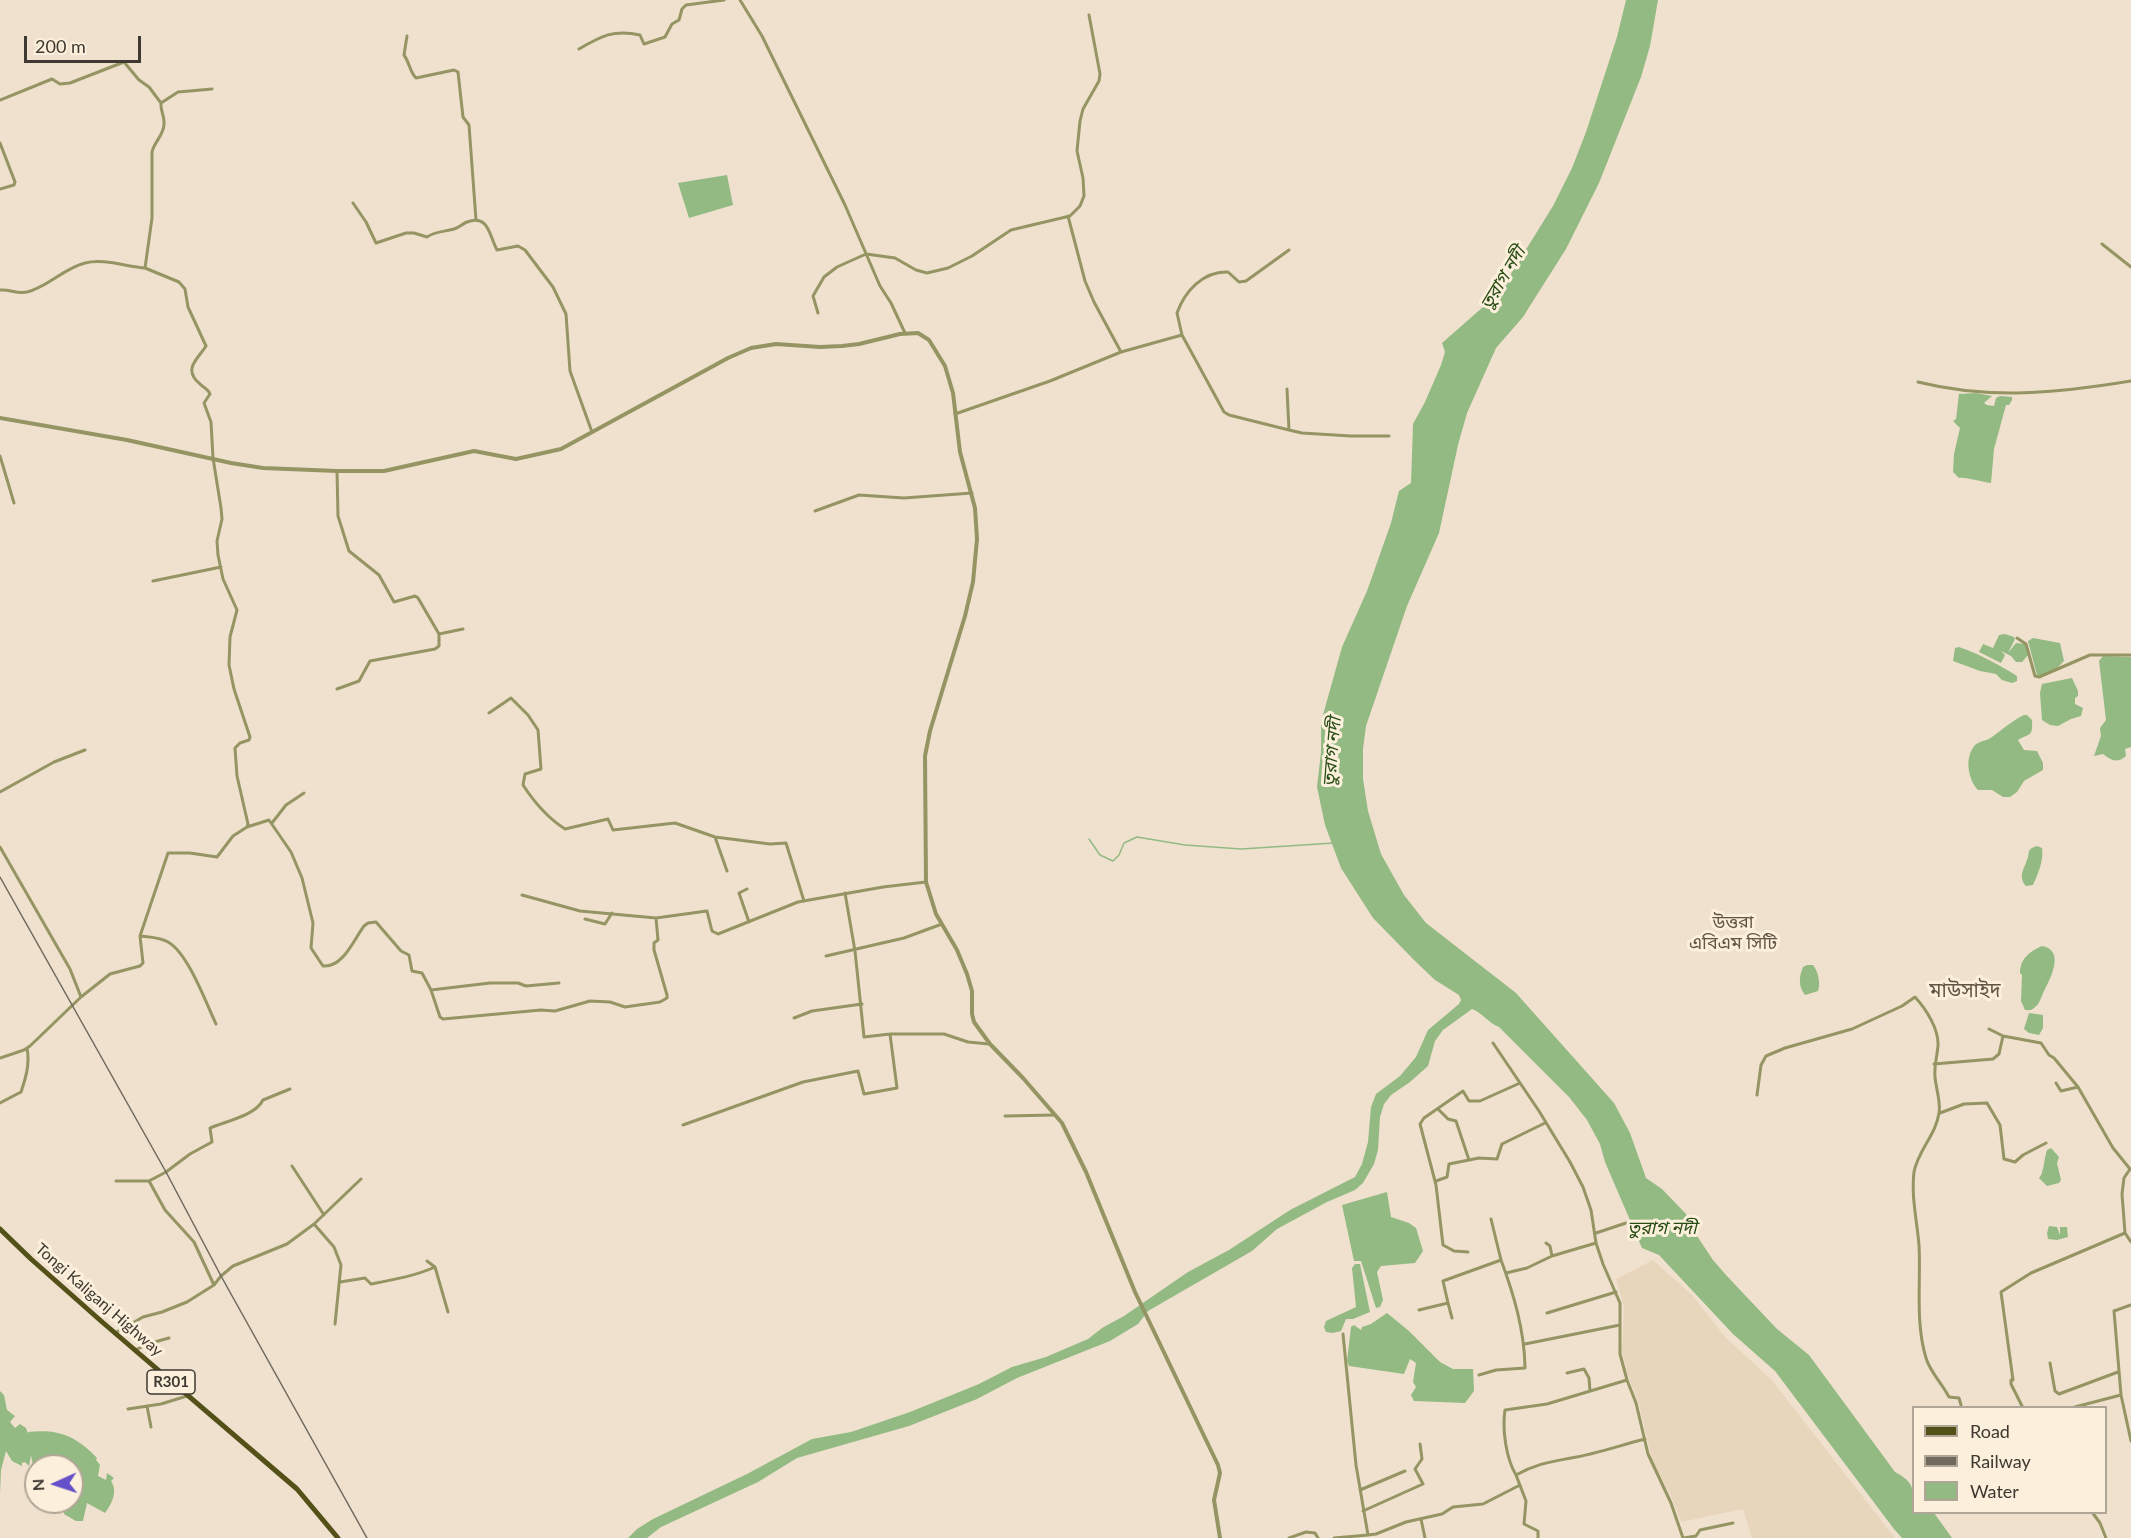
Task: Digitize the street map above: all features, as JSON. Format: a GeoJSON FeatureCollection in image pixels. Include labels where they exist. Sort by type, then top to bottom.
{"type":"FeatureCollection","features":[{"type":"Feature","properties":{"kind":"main road","name":"Tongi Kaliganj Highway"},"geometry":{"type":"LineString","coordinates":[[0,1228],[31,1259],[115,1333],[297,1489],[338,1538]]}},
{"type":"Feature","properties":{"kind":"street"},"geometry":{"type":"LineString","coordinates":[[579,49],[596,39],[617,32],[640,35],[644,44],[665,37],[672,24],[679,20],[682,9],[686,5],[724,0]]}},
{"type":"Feature","properties":{"kind":"street"},"geometry":{"type":"LineString","coordinates":[[740,0],[762,36],[845,205],[880,286],[905,333]]}},
{"type":"Feature","properties":{"kind":"street"},"geometry":{"type":"LineString","coordinates":[[818,312],[813,296],[824,277],[837,267],[866,254],[895,258],[916,270],[927,273],[948,268],[972,256],[1011,230],[1068,216],[1077,210],[1083,201],[1083,178],[1077,151],[1080,121],[1083,109],[1100,75],[1089,15]]}},
{"type":"Feature","properties":{"kind":"street"},"geometry":{"type":"LineString","coordinates":[[407,36],[404,55],[410,63],[410,72],[416,78],[454,70],[458,72],[463,117],[469,125],[476,220]]}},
{"type":"Feature","properties":{"kind":"street"},"geometry":{"type":"LineString","coordinates":[[0,100],[52,79],[60,84],[70,83],[122,62],[149,87],[161,104],[165,122],[152,152],[152,218],[145,268]]}},
{"type":"Feature","properties":{"kind":"street"},"geometry":{"type":"LineString","coordinates":[[161,104],[178,92],[212,89]]}},
{"type":"Feature","properties":{"kind":"street"},"geometry":{"type":"LineString","coordinates":[[0,143],[15,182],[14,185],[0,189]]}},
{"type":"Feature","properties":{"kind":"street"},"geometry":{"type":"LineString","coordinates":[[353,203],[366,222],[375,243],[406,233],[427,237],[434,232],[456,229],[465,222],[476,220],[487,224],[497,250],[521,246],[553,287],[566,314],[570,370],[592,433]]}},
{"type":"Feature","properties":{"kind":"street"},"geometry":{"type":"LineString","coordinates":[[1068,216],[1085,281],[1121,352]]}},
{"type":"Feature","properties":{"kind":"street"},"geometry":{"type":"LineString","coordinates":[[2102,244],[2131,267]]}},
{"type":"Feature","properties":{"kind":"street"},"geometry":{"type":"LineString","coordinates":[[1289,250],[1246,281],[1239,282],[1230,273],[1221,272],[1197,283],[1177,313],[1182,335],[1224,412],[1229,415],[1302,433],[1389,436]]}},
{"type":"Feature","properties":{"kind":"street"},"geometry":{"type":"LineString","coordinates":[[0,290],[8,290],[16,294],[29,291],[85,263],[96,262],[145,268],[182,285],[188,306],[206,346],[191,367],[199,384],[210,394],[204,403],[211,422],[213,458],[221,515],[217,541],[227,589],[237,610],[230,637],[229,665],[250,737],[249,740],[240,743],[235,748],[237,776],[247,827]]}},
{"type":"Feature","properties":{"kind":"street"},"geometry":{"type":"LineString","coordinates":[[0,418],[127,440],[231,464],[263,468],[384,471],[474,451],[516,459],[561,448],[728,358],[751,348],[776,344],[842,346],[905,333],[918,333],[929,340],[945,366],[953,393],[960,452],[972,493],[977,522],[973,582],[930,731],[926,756],[926,882],[942,924],[967,974],[972,992],[974,1022],[990,1044],[1057,1115],[1086,1172],[1136,1292],[1218,1465],[1220,1473],[1214,1500],[1220,1538]]}},
{"type":"Feature","properties":{"kind":"street"},"geometry":{"type":"LineString","coordinates":[[955,414],[1050,381],[1121,352],[1182,335]]}},
{"type":"Feature","properties":{"kind":"street"},"geometry":{"type":"LineString","coordinates":[[1918,382],[1946,388],[2010,394],[2072,391],[2131,381]]}},
{"type":"Feature","properties":{"kind":"street"},"geometry":{"type":"LineString","coordinates":[[1287,389],[1288,430]]}},
{"type":"Feature","properties":{"kind":"street"},"geometry":{"type":"LineString","coordinates":[[0,456],[14,503]]}},
{"type":"Feature","properties":{"kind":"street"},"geometry":{"type":"LineString","coordinates":[[337,471],[338,516],[349,551],[379,575],[394,602],[415,596],[418,598],[439,634],[438,648],[370,661],[359,681],[337,689]]}},
{"type":"Feature","properties":{"kind":"street"},"geometry":{"type":"LineString","coordinates":[[815,511],[859,495],[904,498],[972,493]]}},
{"type":"Feature","properties":{"kind":"street"},"geometry":{"type":"LineString","coordinates":[[153,581],[221,567]]}},
{"type":"Feature","properties":{"kind":"street"},"geometry":{"type":"LineString","coordinates":[[439,634],[463,628]]}},
{"type":"Feature","properties":{"kind":"street"},"geometry":{"type":"LineString","coordinates":[[2017,638],[2026,644],[2035,676],[2039,677],[2090,655],[2131,655]]}},
{"type":"Feature","properties":{"kind":"street"},"geometry":{"type":"LineString","coordinates":[[489,713],[511,698],[528,715],[538,732],[541,769],[525,774],[523,785],[548,816],[565,829],[608,819],[613,830],[675,823],[715,837],[786,843],[804,901]]}},
{"type":"Feature","properties":{"kind":"street"},"geometry":{"type":"LineString","coordinates":[[0,792],[54,762],[85,750]]}},
{"type":"Feature","properties":{"kind":"street"},"geometry":{"type":"LineString","coordinates":[[272,823],[286,805],[304,793]]}},
{"type":"Feature","properties":{"kind":"street"},"geometry":{"type":"LineString","coordinates":[[0,1058],[27,1048],[81,997],[110,974],[140,966],[143,963],[140,936],[167,855],[190,853],[217,857],[233,836],[265,820],[272,823],[291,852],[302,878],[312,914],[311,948],[323,966],[329,966],[341,959],[364,926],[373,921],[401,951],[409,956],[412,971],[423,973],[443,1020],[541,1010],[555,1011],[590,1000],[610,1002],[625,1007],[660,1002],[667,998],[667,995],[654,950],[654,943],[658,940],[656,918]]}},
{"type":"Feature","properties":{"kind":"street"},"geometry":{"type":"LineString","coordinates":[[715,837],[727,871]]}},
{"type":"Feature","properties":{"kind":"street"},"geometry":{"type":"LineString","coordinates":[[0,847],[70,969],[81,997]]}},
{"type":"Feature","properties":{"kind":"street"},"geometry":{"type":"LineString","coordinates":[[522,895],[580,911],[656,918],[707,912],[712,931],[718,934],[804,901],[883,886],[926,882]]}},
{"type":"Feature","properties":{"kind":"street"},"geometry":{"type":"LineString","coordinates":[[747,889],[739,893],[749,922]]}},
{"type":"Feature","properties":{"kind":"street"},"geometry":{"type":"LineString","coordinates":[[845,893],[855,949],[864,1037],[890,1034],[944,1034],[968,1042],[990,1044]]}},
{"type":"Feature","properties":{"kind":"street"},"geometry":{"type":"LineString","coordinates":[[585,920],[604,924],[612,913]]}},
{"type":"Feature","properties":{"kind":"street"},"geometry":{"type":"LineString","coordinates":[[826,956],[904,938],[942,924]]}},
{"type":"Feature","properties":{"kind":"street"},"geometry":{"type":"LineString","coordinates":[[140,936],[157,937],[170,942],[177,950],[194,974],[216,1024]]}},
{"type":"Feature","properties":{"kind":"street"},"geometry":{"type":"LineString","coordinates":[[431,990],[490,983],[518,983],[526,986],[559,983]]}},
{"type":"Feature","properties":{"kind":"street"},"geometry":{"type":"LineString","coordinates":[[1757,1095],[1761,1065],[1766,1056],[1785,1048],[1852,1029],[1916,997],[1930,1018],[1938,1043],[1934,1064],[1939,1113],[1933,1130],[1919,1155],[1914,1172],[1919,1254],[1919,1315],[1926,1359],[1932,1372],[1940,1380],[1949,1397],[1959,1398],[1961,1405]]}},
{"type":"Feature","properties":{"kind":"street"},"geometry":{"type":"LineString","coordinates":[[794,1018],[812,1011],[862,1004]]}},
{"type":"Feature","properties":{"kind":"street"},"geometry":{"type":"LineString","coordinates":[[1989,1029],[2003,1036],[2042,1043],[2049,1055],[2078,1087],[2112,1148],[2130,1169],[2122,1186],[2125,1233],[2131,1242]]}},
{"type":"Feature","properties":{"kind":"street"},"geometry":{"type":"LineString","coordinates":[[683,1125],[803,1082],[858,1071],[864,1094],[897,1088],[890,1034]]}},
{"type":"Feature","properties":{"kind":"street"},"geometry":{"type":"LineString","coordinates":[[1934,1064],[1993,1059],[1998,1054],[2003,1036]]}},
{"type":"Feature","properties":{"kind":"street"},"geometry":{"type":"LineString","coordinates":[[1493,1043],[1570,1162],[1582,1187],[1596,1233],[1596,1243],[1620,1303],[1620,1354],[1627,1380],[1636,1403],[1652,1465],[1671,1503],[1684,1538],[1696,1536],[1700,1530],[1733,1523]]}},
{"type":"Feature","properties":{"kind":"street"},"geometry":{"type":"LineString","coordinates":[[0,1103],[21,1092],[29,1060],[27,1048]]}},
{"type":"Feature","properties":{"kind":"street"},"geometry":{"type":"LineString","coordinates":[[1468,1252],[1454,1251],[1443,1245],[1436,1181],[1420,1127],[1421,1121],[1463,1091],[1469,1101],[1480,1101],[1520,1083]]}},
{"type":"Feature","properties":{"kind":"street"},"geometry":{"type":"LineString","coordinates":[[2056,1083],[2061,1091],[2078,1087]]}},
{"type":"Feature","properties":{"kind":"street"},"geometry":{"type":"LineString","coordinates":[[116,1181],[149,1181],[212,1142],[210,1128],[250,1112],[260,1107],[263,1100],[290,1089]]}},
{"type":"Feature","properties":{"kind":"street"},"geometry":{"type":"LineString","coordinates":[[1939,1113],[1964,1104],[1987,1103],[2000,1125],[2004,1159],[2015,1162],[2046,1143]]}},
{"type":"Feature","properties":{"kind":"street"},"geometry":{"type":"LineString","coordinates":[[1438,1109],[1448,1119],[1456,1121],[1468,1160]]}},
{"type":"Feature","properties":{"kind":"street"},"geometry":{"type":"LineString","coordinates":[[1005,1116],[1057,1115]]}},
{"type":"Feature","properties":{"kind":"street"},"geometry":{"type":"LineString","coordinates":[[1436,1181],[1447,1177],[1448,1165],[1479,1158],[1497,1159],[1502,1144],[1545,1123]]}},
{"type":"Feature","properties":{"kind":"street"},"geometry":{"type":"LineString","coordinates":[[292,1166],[324,1215]]}},
{"type":"Feature","properties":{"kind":"street"},"geometry":{"type":"LineString","coordinates":[[115,1333],[143,1317],[187,1302],[214,1285],[233,1266],[287,1244],[314,1224],[361,1179]]}},
{"type":"Feature","properties":{"kind":"street"},"geometry":{"type":"LineString","coordinates":[[149,1181],[165,1210],[194,1242],[214,1285]]}},
{"type":"Feature","properties":{"kind":"street"},"geometry":{"type":"LineString","coordinates":[[1479,1375],[1496,1370],[1525,1368],[1524,1345],[1513,1290],[1501,1260],[1491,1219]]}},
{"type":"Feature","properties":{"kind":"street"},"geometry":{"type":"LineString","coordinates":[[314,1224],[334,1248],[341,1265],[335,1324]]}},
{"type":"Feature","properties":{"kind":"street"},"geometry":{"type":"LineString","coordinates":[[1596,1233],[1626,1224]]}},
{"type":"Feature","properties":{"kind":"street"},"geometry":{"type":"LineString","coordinates":[[2022,1406],[2011,1384],[2013,1380],[2001,1292],[2031,1273],[2125,1233]]}},
{"type":"Feature","properties":{"kind":"street"},"geometry":{"type":"LineString","coordinates":[[1546,1243],[1550,1246],[1552,1256]]}},
{"type":"Feature","properties":{"kind":"street"},"geometry":{"type":"LineString","coordinates":[[1506,1273],[1527,1268],[1552,1256],[1596,1243]]}},
{"type":"Feature","properties":{"kind":"street"},"geometry":{"type":"LineString","coordinates":[[1452,1318],[1443,1281],[1501,1260]]}},
{"type":"Feature","properties":{"kind":"street"},"geometry":{"type":"LineString","coordinates":[[428,1261],[435,1266],[448,1312]]}},
{"type":"Feature","properties":{"kind":"street"},"geometry":{"type":"LineString","coordinates":[[340,1282],[365,1278],[371,1284],[424,1272],[435,1266]]}},
{"type":"Feature","properties":{"kind":"street"},"geometry":{"type":"LineString","coordinates":[[1547,1313],[1616,1292]]}},
{"type":"Feature","properties":{"kind":"street"},"geometry":{"type":"LineString","coordinates":[[1419,1310],[1448,1303]]}},
{"type":"Feature","properties":{"kind":"street"},"geometry":{"type":"LineString","coordinates":[[2131,1305],[2114,1311],[2121,1395],[2131,1441]]}},
{"type":"Feature","properties":{"kind":"street"},"geometry":{"type":"LineString","coordinates":[[1524,1345],[1620,1325]]}},
{"type":"Feature","properties":{"kind":"street"},"geometry":{"type":"LineString","coordinates":[[1343,1334],[1360,1490],[1368,1536]]}},
{"type":"Feature","properties":{"kind":"street"},"geometry":{"type":"LineString","coordinates":[[135,1350],[169,1338]]}},
{"type":"Feature","properties":{"kind":"street"},"geometry":{"type":"LineString","coordinates":[[2050,1363],[2055,1391],[2059,1394],[2118,1372]]}},
{"type":"Feature","properties":{"kind":"street"},"geometry":{"type":"LineString","coordinates":[[1568,1372],[1584,1370],[1589,1378],[1590,1391]]}},
{"type":"Feature","properties":{"kind":"street"},"geometry":{"type":"LineString","coordinates":[[1538,1538],[1538,1531],[1524,1524],[1526,1501],[1507,1449],[1505,1410],[1547,1404],[1627,1380]]}},
{"type":"Feature","properties":{"kind":"street"},"geometry":{"type":"LineString","coordinates":[[2075,1406],[2121,1395]]}},
{"type":"Feature","properties":{"kind":"street"},"geometry":{"type":"LineString","coordinates":[[128,1408],[161,1404],[187,1396]]}},
{"type":"Feature","properties":{"kind":"street"},"geometry":{"type":"LineString","coordinates":[[147,1406],[151,1426]]}},
{"type":"Feature","properties":{"kind":"street"},"geometry":{"type":"LineString","coordinates":[[1516,1475],[1556,1460],[1645,1439]]}},
{"type":"Feature","properties":{"kind":"street"},"geometry":{"type":"LineString","coordinates":[[1363,1511],[1423,1484],[1414,1469],[1422,1459],[1420,1444]]}},
{"type":"Feature","properties":{"kind":"street"},"geometry":{"type":"LineString","coordinates":[[1360,1490],[1405,1471]]}},
{"type":"Feature","properties":{"kind":"street"},"geometry":{"type":"LineString","coordinates":[[1334,1538],[1377,1534],[1406,1522],[1442,1514],[1453,1507],[1483,1504],[1520,1485]]}},
{"type":"Feature","properties":{"kind":"street"},"geometry":{"type":"LineString","coordinates":[[2093,1514],[2106,1538]]}},
{"type":"Feature","properties":{"kind":"street"},"geometry":{"type":"LineString","coordinates":[[1421,1518],[1425,1538]]}},
{"type":"Feature","properties":{"kind":"street"},"geometry":{"type":"LineString","coordinates":[[1288,1538],[1306,1532],[1315,1533],[1318,1538]]}},
{"type":"Feature","properties":{"kind":"shaded area"},"geometry":{"type":"Polygon","coordinates":[[[1653,1260],[1692,1295],[1726,1338],[1771,1379],[1895,1538],[1752,1538],[1743,1509],[1681,1522],[1671,1496],[1653,1465],[1639,1404],[1622,1352],[1624,1307],[1616,1279],[1653,1260]]]}},
{"type":"Feature","properties":{"kind":"water","name":"তুরাগ নদী"},"geometry":{"type":"Polygon","coordinates":[[[1626,0],[1658,0],[1650,46],[1641,77],[1599,183],[1566,249],[1523,317],[1496,348],[1467,413],[1439,533],[1407,606],[1366,726],[1363,779],[1368,811],[1381,854],[1404,895],[1426,923],[1516,993],[1614,1103],[1630,1133],[1646,1178],[1662,1189],[1686,1214],[1691,1227],[1726,1275],[1777,1329],[1809,1355],[1895,1472],[1910,1484],[1912,1514],[1935,1514],[1952,1538],[1902,1538],[1775,1371],[1733,1334],[1659,1255],[1642,1248],[1605,1162],[1600,1144],[1587,1120],[1569,1097],[1499,1027],[1472,1009],[1443,1030],[1435,1041],[1428,1066],[1391,1095],[1384,1104],[1380,1117],[1378,1150],[1374,1164],[1363,1183],[1355,1190],[1277,1229],[1252,1251],[1148,1311],[1138,1324],[1110,1341],[1017,1378],[977,1399],[909,1426],[797,1458],[758,1482],[661,1527],[647,1538],[628,1538],[653,1519],[747,1474],[812,1439],[851,1432],[910,1412],[979,1384],[1012,1367],[1046,1357],[1088,1339],[1188,1272],[1229,1250],[1290,1210],[1355,1177],[1362,1164],[1368,1142],[1371,1107],[1376,1094],[1400,1076],[1416,1057],[1428,1030],[1461,1000],[1459,995],[1435,980],[1373,918],[1341,868],[1325,825],[1317,787],[1321,752],[1321,722],[1342,647],[1367,591],[1391,523],[1399,491],[1411,483],[1413,424],[1441,365],[1445,352],[1442,343],[1499,293],[1553,206],[1572,168],[1586,132],[1617,37],[1626,0]]]}},
{"type":"Feature","properties":{"kind":"water"},"geometry":{"type":"Polygon","coordinates":[[[727,175],[733,205],[689,218],[678,183],[727,175]]]}},
{"type":"Feature","properties":{"kind":"water"},"geometry":{"type":"Polygon","coordinates":[[[1976,393],[1992,396],[1984,403],[1994,406],[1996,398],[2000,396],[2012,397],[2009,405],[2006,405],[1994,449],[1991,483],[1959,478],[1953,472],[1954,454],[1960,428],[1953,421],[1956,419],[1959,394],[1976,393]]]}},
{"type":"Feature","properties":{"kind":"water"},"geometry":{"type":"Polygon","coordinates":[[[2005,634],[2015,639],[2008,653],[2016,643],[2025,644],[2028,655],[2022,662],[2016,662],[2011,656],[2001,651],[2005,655],[2001,663],[1979,652],[1983,644],[1993,648],[1999,635],[2005,634]]]}},
{"type":"Feature","properties":{"kind":"water"},"geometry":{"type":"Polygon","coordinates":[[[2033,638],[2060,643],[2064,661],[2057,668],[2037,675],[2028,641],[2033,638]]]}},
{"type":"Feature","properties":{"kind":"water"},"geometry":{"type":"Polygon","coordinates":[[[1959,647],[2003,667],[2017,676],[2017,681],[2012,683],[2002,680],[1996,674],[1953,661],[1955,648],[1959,647]]]}},
{"type":"Feature","properties":{"kind":"water"},"geometry":{"type":"Polygon","coordinates":[[[2103,656],[2131,657],[2131,747],[2125,749],[2126,756],[2117,760],[2103,754],[2094,756],[2101,736],[2100,728],[2106,720],[2099,661],[2103,656]]]}},
{"type":"Feature","properties":{"kind":"water"},"geometry":{"type":"Polygon","coordinates":[[[2072,678],[2078,691],[2075,704],[2083,708],[2081,716],[2058,726],[2050,725],[2042,720],[2040,693],[2042,684],[2072,678]]]}},
{"type":"Feature","properties":{"kind":"water"},"geometry":{"type":"Polygon","coordinates":[[[2024,715],[2032,720],[2032,729],[2030,734],[2018,740],[2024,750],[2037,751],[2043,763],[2043,770],[2024,781],[2017,792],[2010,797],[2003,797],[1992,790],[1978,790],[1972,780],[1968,762],[1975,745],[1990,738],[2024,715]]]}},
{"type":"Feature","properties":{"kind":"water"},"geometry":{"type":"Polygon","coordinates":[[[2037,846],[2042,848],[2040,867],[2033,885],[2026,886],[2022,879],[2023,872],[2029,851],[2037,846]]]}},
{"type":"Feature","properties":{"kind":"water"},"geometry":{"type":"Polygon","coordinates":[[[2042,946],[2053,953],[2055,959],[2053,972],[2038,1005],[2032,1010],[2025,1010],[2021,1001],[2020,968],[2033,950],[2042,946]]]}},
{"type":"Feature","properties":{"kind":"water"},"geometry":{"type":"Polygon","coordinates":[[[1813,965],[1815,968],[1819,985],[1818,991],[1805,995],[1800,985],[1800,978],[1803,967],[1813,965]]]}},
{"type":"Feature","properties":{"kind":"water"},"geometry":{"type":"Polygon","coordinates":[[[2029,1013],[2043,1015],[2043,1028],[2039,1035],[2029,1033],[2024,1029],[2029,1013]]]}},
{"type":"Feature","properties":{"kind":"water"},"geometry":{"type":"Polygon","coordinates":[[[2051,1148],[2059,1157],[2057,1163],[2061,1180],[2059,1183],[2047,1186],[2039,1178],[2047,1150],[2051,1148]]]}},
{"type":"Feature","properties":{"kind":"water"},"geometry":{"type":"Polygon","coordinates":[[[1387,1192],[1391,1217],[1416,1228],[1423,1251],[1415,1263],[1381,1266],[1377,1272],[1383,1300],[1380,1307],[1376,1308],[1361,1261],[1354,1261],[1342,1205],[1387,1192]]]}},
{"type":"Feature","properties":{"kind":"water"},"geometry":{"type":"Polygon","coordinates":[[[2049,1226],[2057,1227],[2060,1235],[2060,1227],[2067,1227],[2068,1237],[2057,1240],[2048,1239],[2049,1226]]]}},
{"type":"Feature","properties":{"kind":"water"},"geometry":{"type":"Polygon","coordinates":[[[1355,1264],[1360,1264],[1370,1312],[1353,1319],[1346,1319],[1341,1331],[1326,1332],[1324,1327],[1326,1321],[1356,1307],[1352,1268],[1355,1264]]]}},
{"type":"Feature","properties":{"kind":"water"},"geometry":{"type":"Polygon","coordinates":[[[1387,1313],[1440,1362],[1453,1369],[1473,1369],[1474,1391],[1465,1403],[1414,1401],[1411,1395],[1416,1387],[1413,1382],[1416,1363],[1410,1359],[1404,1374],[1349,1366],[1347,1361],[1351,1327],[1354,1325],[1361,1330],[1362,1327],[1387,1313]]]}},
{"type":"Feature","properties":{"kind":"water"},"geometry":{"type":"Polygon","coordinates":[[[0,1391],[4,1395],[7,1410],[15,1416],[10,1422],[15,1428],[20,1424],[26,1428],[28,1434],[28,1432],[49,1432],[74,1439],[97,1458],[100,1465],[98,1476],[106,1480],[107,1473],[114,1478],[111,1481],[114,1489],[113,1497],[105,1513],[87,1503],[83,1521],[76,1521],[64,1514],[84,1514],[84,1454],[24,1454],[22,1466],[12,1461],[6,1451],[1,1470],[0,1494],[0,1391]]]}},
{"type":"Feature","properties":{"kind":"waterway"},"geometry":{"type":"LineString","coordinates":[[1089,839],[1100,855],[1113,861],[1119,855],[1124,843],[1137,837],[1185,845],[1241,849],[1334,843]]}},
{"type":"Feature","properties":{"kind":"railway"},"geometry":{"type":"LineString","coordinates":[[0,877],[166,1172],[221,1276],[367,1538]]}},
{"type":"Feature","properties":{"kind":"district","name":"উত্তরা এবিএম সিটি"},"geometry":{"type":"Point","coordinates":[1733,932]}},
{"type":"Feature","properties":{"kind":"district","name":"মাউসাইদ"},"geometry":{"type":"Point","coordinates":[1965,991]}}]}
